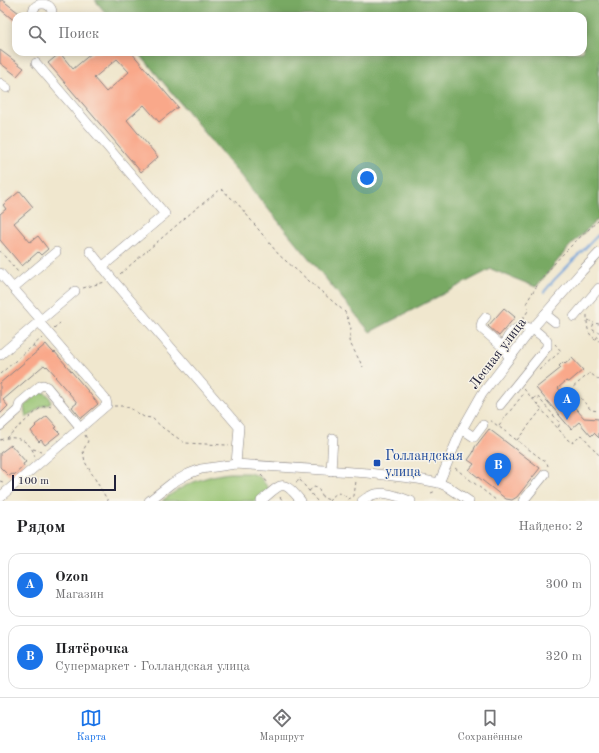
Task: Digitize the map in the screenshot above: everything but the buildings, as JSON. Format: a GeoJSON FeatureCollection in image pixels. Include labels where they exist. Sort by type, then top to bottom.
{"type":"FeatureCollection","features":[{"type":"Feature","properties":{"kind":"street"},"geometry":{"type":"LineString","coordinates":[[31,3],[48,3],[52,9],[52,12]]}},
{"type":"Feature","properties":{"kind":"street"},"geometry":{"type":"LineString","coordinates":[[36,63],[165,214],[102,267]]}},
{"type":"Feature","properties":{"kind":"street"},"geometry":{"type":"LineString","coordinates":[[90,251],[239,427],[236,464]]}},
{"type":"Feature","properties":{"kind":"street"},"geometry":{"type":"LineString","coordinates":[[13,288],[56,252]]}},
{"type":"Feature","properties":{"kind":"street","name":"Лесная улица"},"geometry":{"type":"LineString","coordinates":[[439,483],[462,429],[507,353],[532,329],[599,253]]}},
{"type":"Feature","properties":{"kind":"street"},"geometry":{"type":"LineString","coordinates":[[0,273],[106,400],[107,405],[0,497]]}},
{"type":"Feature","properties":{"kind":"street"},"geometry":{"type":"LineString","coordinates":[[574,316],[599,288]]}},
{"type":"Feature","properties":{"kind":"street"},"geometry":{"type":"LineString","coordinates":[[0,355],[75,291]]}},
{"type":"Feature","properties":{"kind":"street"},"geometry":{"type":"LineString","coordinates":[[545,314],[555,322]]}},
{"type":"Feature","properties":{"kind":"street"},"geometry":{"type":"LineString","coordinates":[[486,317],[480,326],[507,353]]}},
{"type":"Feature","properties":{"kind":"street"},"geometry":{"type":"LineString","coordinates":[[500,405],[547,347],[546,340],[532,329],[522,327],[516,329],[505,342],[507,353]]}},
{"type":"Feature","properties":{"kind":"street"},"geometry":{"type":"LineString","coordinates":[[0,426],[18,410],[20,403],[43,385],[47,387],[81,428]]}},
{"type":"Feature","properties":{"kind":"street"},"geometry":{"type":"LineString","coordinates":[[462,429],[474,437],[483,425]]}},
{"type":"Feature","properties":{"kind":"street"},"geometry":{"type":"LineString","coordinates":[[332,471],[333,438]]}},
{"type":"Feature","properties":{"kind":"street"},"geometry":{"type":"LineString","coordinates":[[149,501],[172,483],[188,474],[201,469],[236,464],[418,479],[439,483],[448,487],[469,501]]}},
{"type":"Feature","properties":{"kind":"street"},"geometry":{"type":"LineString","coordinates":[[523,501],[545,474]]}},
{"type":"Feature","properties":{"kind":"street"},"geometry":{"type":"LineString","coordinates":[[261,501],[282,485],[290,488],[301,501]]}},
{"type":"Feature","properties":{"kind":"street"},"geometry":{"type":"LineString","coordinates":[[362,501],[372,495],[387,493],[411,501]]}},
{"type":"Feature","properties":{"kind":"path"},"geometry":{"type":"LineString","coordinates":[[75,291],[113,280],[221,189],[238,204],[279,255],[345,312],[351,328],[349,341],[363,367]]}},
{"type":"Feature","properties":{"kind":"path"},"geometry":{"type":"LineString","coordinates":[[522,327],[521,321],[525,318],[529,309],[526,304],[533,291],[574,242],[599,220]]}},
{"type":"Feature","properties":{"kind":"path"},"geometry":{"type":"LineString","coordinates":[[0,251],[24,279]]}},
{"type":"Feature","properties":{"kind":"path"},"geometry":{"type":"LineString","coordinates":[[587,315],[589,334],[599,341]]}},
{"type":"Feature","properties":{"kind":"path"},"geometry":{"type":"LineString","coordinates":[[587,320],[599,324]]}},
{"type":"Feature","properties":{"kind":"path"},"geometry":{"type":"LineString","coordinates":[[0,374],[60,323]]}},
{"type":"Feature","properties":{"kind":"path"},"geometry":{"type":"LineString","coordinates":[[594,323],[592,330],[599,333],[596,340]]}},
{"type":"Feature","properties":{"kind":"path"},"geometry":{"type":"LineString","coordinates":[[33,346],[38,352]]}},
{"type":"Feature","properties":{"kind":"path"},"geometry":{"type":"LineString","coordinates":[[599,380],[590,373],[572,388],[591,410],[599,411]]}},
{"type":"Feature","properties":{"kind":"path"},"geometry":{"type":"LineString","coordinates":[[518,383],[572,444],[582,435],[599,455]]}},
{"type":"Feature","properties":{"kind":"path"},"geometry":{"type":"LineString","coordinates":[[498,426],[526,391]]}},
{"type":"Feature","properties":{"kind":"path"},"geometry":{"type":"LineString","coordinates":[[533,400],[537,396],[560,423],[558,429]]}},
{"type":"Feature","properties":{"kind":"path"},"geometry":{"type":"LineString","coordinates":[[6,438],[42,406],[46,405],[55,407]]}},
{"type":"Feature","properties":{"kind":"path"},"geometry":{"type":"LineString","coordinates":[[107,405],[130,408],[144,417],[152,418],[163,428],[186,443],[226,445],[237,453]]}},
{"type":"Feature","properties":{"kind":"path"},"geometry":{"type":"LineString","coordinates":[[517,440],[541,410]]}},
{"type":"Feature","properties":{"kind":"path"},"geometry":{"type":"LineString","coordinates":[[483,425],[488,420],[492,421],[547,463],[548,466],[545,474]]}},
{"type":"Feature","properties":{"kind":"path"},"geometry":{"type":"LineString","coordinates":[[81,428],[88,442],[84,451],[85,462],[108,501]]}},
{"type":"Feature","properties":{"kind":"path"},"geometry":{"type":"LineString","coordinates":[[0,440],[6,438],[18,438],[29,444],[36,460]]}},
{"type":"Feature","properties":{"kind":"path"},"geometry":{"type":"LineString","coordinates":[[32,448],[45,451]]}},
{"type":"Feature","properties":{"kind":"path"},"geometry":{"type":"LineString","coordinates":[[454,468],[497,501]]}},
{"type":"Feature","properties":{"kind":"path"},"geometry":{"type":"LineString","coordinates":[[300,480],[317,501]]}},
{"type":"Feature","properties":{"kind":"path"},"geometry":{"type":"LineString","coordinates":[[309,491],[312,488],[318,488],[323,498],[329,500],[332,496],[338,493],[343,494],[350,500],[354,496],[357,480]]}},
{"type":"Feature","properties":{"kind":"path"},"geometry":{"type":"LineString","coordinates":[[0,481],[7,484]]}},
{"type":"Feature","properties":{"kind":"green space"},"geometry":{"type":"Polygon","coordinates":[[[95,0],[599,0],[599,218],[569,247],[536,287],[491,269],[370,332],[141,56],[587,56],[587,12],[105,12],[95,0]]]}},
{"type":"Feature","properties":{"kind":"green space"},"geometry":{"type":"Polygon","coordinates":[[[42,392],[49,396],[51,401],[50,404],[42,406],[26,418],[24,406],[37,394],[42,392]]]}},
{"type":"Feature","properties":{"kind":"green space"},"geometry":{"type":"Polygon","coordinates":[[[229,473],[249,473],[259,476],[270,490],[257,501],[162,501],[177,490],[194,482],[211,476],[229,473]]]}},
{"type":"Feature","properties":{"kind":"waterway"},"geometry":{"type":"LineString","coordinates":[[544,292],[599,234]]}},
{"type":"Feature","properties":{"kind":"place","name":"Ozon"},"geometry":{"type":"Point","coordinates":[567,420]}},
{"type":"Feature","properties":{"kind":"place","name":"Голландская улица"},"geometry":{"type":"Point","coordinates":[377,463]}},
{"type":"Feature","properties":{"kind":"place","name":"Пятёрочка"},"geometry":{"type":"Point","coordinates":[498,486]}}]}
